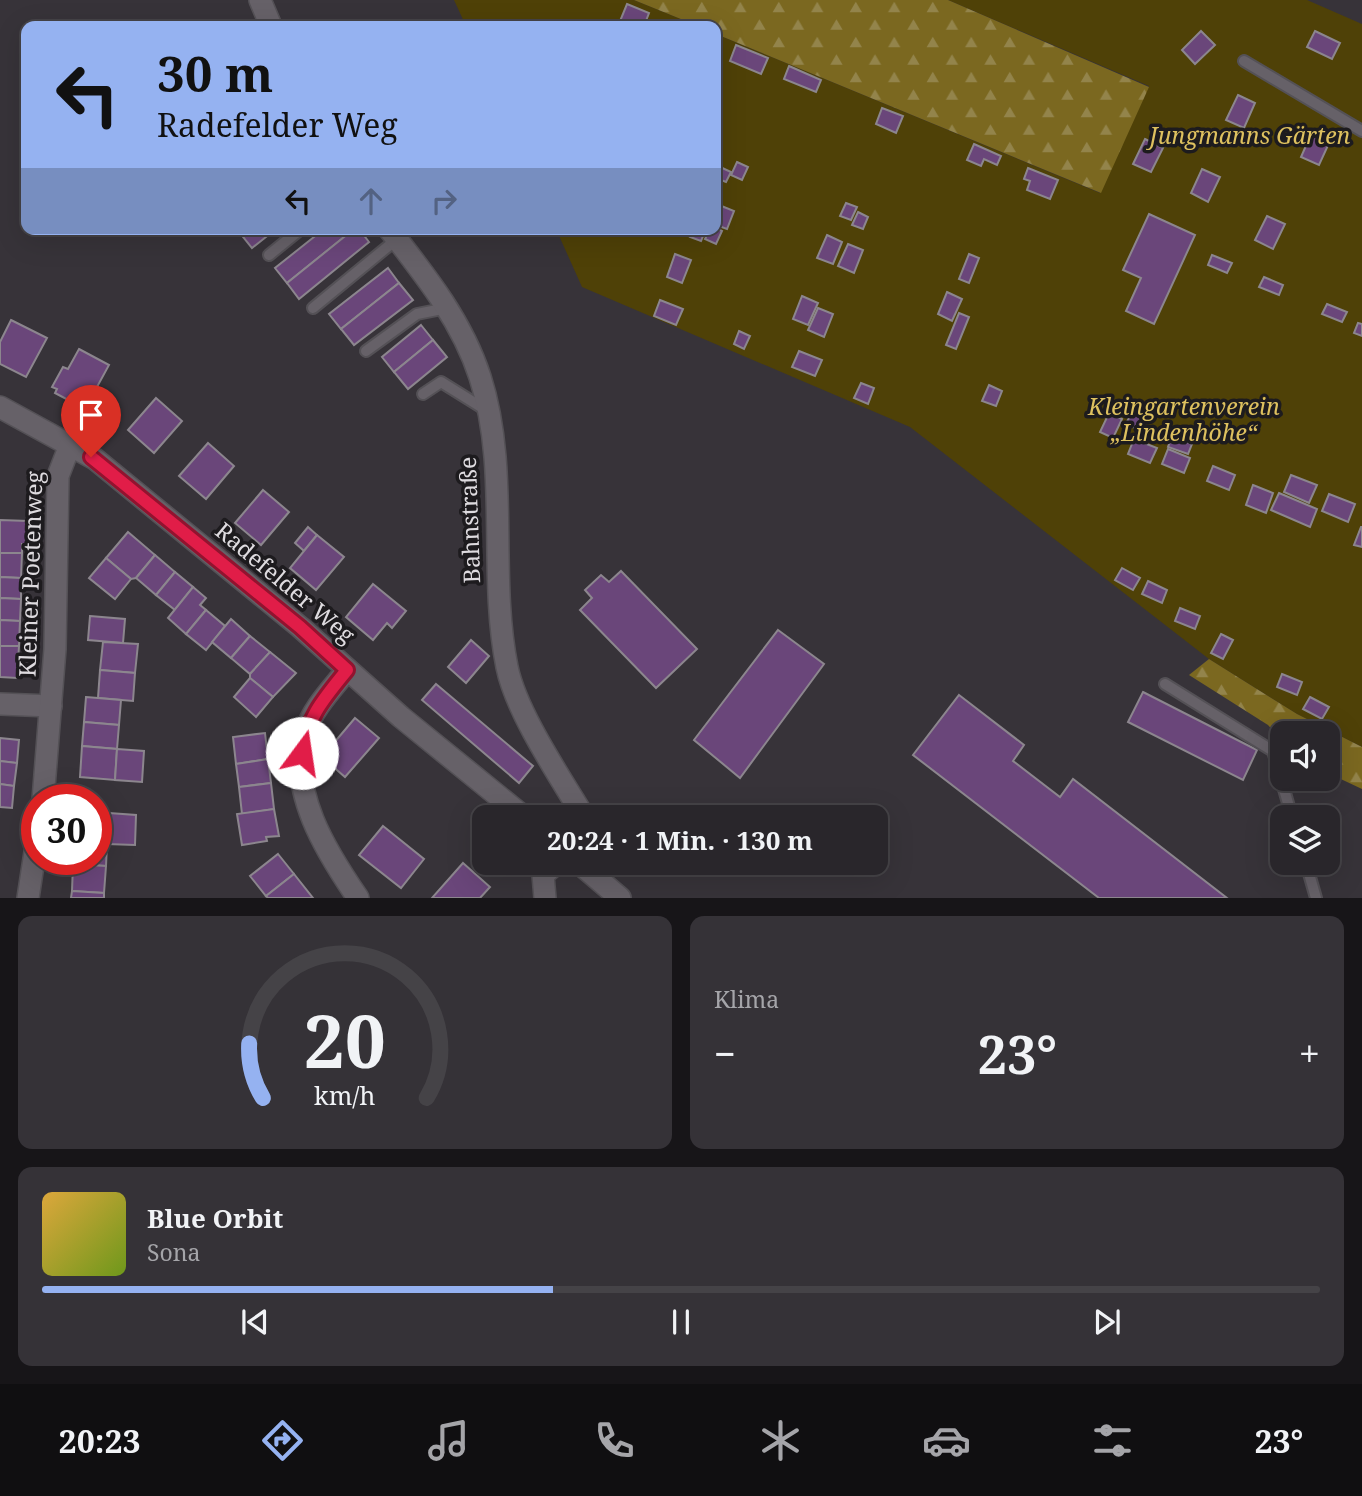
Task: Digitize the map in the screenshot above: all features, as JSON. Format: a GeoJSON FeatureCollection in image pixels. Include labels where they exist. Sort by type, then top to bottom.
{"type":"FeatureCollection","features":[{"type":"Feature","properties":{"kind":"street"},"geometry":{"type":"LineString","coordinates":[[260,0],[269,21]]}},
{"type":"Feature","properties":{"kind":"street","name":"Bahnstraße"},"geometry":{"type":"LineString","coordinates":[[394,235],[438,293],[464,338],[480,377],[493,441],[500,605],[508,669],[537,737],[577,805]]}},
{"type":"Feature","properties":{"kind":"street","name":"Radefelder Weg"},"geometry":{"type":"LineString","coordinates":[[0,407],[95,459],[300,627],[347,670],[510,805]]}},
{"type":"Feature","properties":{"kind":"street","name":"Kleiner Poetenweg"},"geometry":{"type":"LineString","coordinates":[[44,784],[51,706],[58,476],[70,445]]}},
{"type":"Feature","properties":{"kind":"street"},"geometry":{"type":"LineString","coordinates":[[347,670],[311,718],[304,734],[302,767],[309,807],[323,845],[358,898]]}},
{"type":"Feature","properties":{"kind":"street","name":"Kleiner Poetenweg"},"geometry":{"type":"LineString","coordinates":[[0,704],[51,706]]}},
{"type":"Feature","properties":{"kind":"street"},"geometry":{"type":"LineString","coordinates":[[28,898],[32,875]]}},
{"type":"Feature","properties":{"kind":"street"},"geometry":{"type":"LineString","coordinates":[[543,875],[545,898]]}},
{"type":"Feature","properties":{"kind":"street"},"geometry":{"type":"LineString","coordinates":[[593,875],[620,898]]}},
{"type":"Feature","properties":{"kind":"lane"},"geometry":{"type":"LineString","coordinates":[[1244,61],[1362,131]]}},
{"type":"Feature","properties":{"kind":"lane"},"geometry":{"type":"LineString","coordinates":[[269,255],[294,235]]}},
{"type":"Feature","properties":{"kind":"lane"},"geometry":{"type":"LineString","coordinates":[[313,308],[392,235]]}},
{"type":"Feature","properties":{"kind":"lane"},"geometry":{"type":"LineString","coordinates":[[366,351],[417,314],[447,308]]}},
{"type":"Feature","properties":{"kind":"lane"},"geometry":{"type":"LineString","coordinates":[[423,394],[441,382],[488,412]]}},
{"type":"Feature","properties":{"kind":"lane"},"geometry":{"type":"LineString","coordinates":[[1165,684],[1273,751],[1289,805]]}},
{"type":"Feature","properties":{"kind":"lane"},"geometry":{"type":"LineString","coordinates":[[1309,875],[1316,898]]}},
{"type":"Feature","properties":{"kind":"green space"},"geometry":{"type":"Polygon","coordinates":[[[454,0],[634,0],[686,21],[464,21],[454,0]]]}},
{"type":"Feature","properties":{"kind":"green space"},"geometry":{"type":"Polygon","coordinates":[[[634,0],[948,0],[1149,87],[1101,193],[721,36],[721,21],[686,21],[634,0]]]}},
{"type":"Feature","properties":{"kind":"green space","name":"Kleingartenverein „Lindenhöhe“"},"geometry":{"type":"Polygon","coordinates":[[[948,0],[1307,0],[1362,24],[1362,747],[1340,736],[1340,721],[1311,721],[1209,659],[910,427],[582,287],[559,235],[721,235],[721,36],[1100,193],[1149,86],[948,0]]]}},
{"type":"Feature","properties":{"kind":"green space"},"geometry":{"type":"Polygon","coordinates":[[[1209,659],[1311,721],[1270,721],[1270,727],[1189,675],[1209,659]]]}},
{"type":"Feature","properties":{"kind":"green space"},"geometry":{"type":"Polygon","coordinates":[[[1340,736],[1362,747],[1362,789],[1340,779],[1340,736]]]}},
{"type":"Feature","properties":{"kind":"building"},"geometry":{"type":"Polygon","coordinates":[[[627,4],[649,13],[646,21],[620,21],[627,4]]]}},
{"type":"Feature","properties":{"kind":"building"},"geometry":{"type":"Polygon","coordinates":[[[1201,31],[1215,45],[1195,64],[1182,50],[1201,31]]]}},
{"type":"Feature","properties":{"kind":"building"},"geometry":{"type":"Polygon","coordinates":[[[1315,31],[1340,43],[1332,59],[1307,47],[1315,31]]]}},
{"type":"Feature","properties":{"kind":"building"},"geometry":{"type":"Polygon","coordinates":[[[736,45],[768,58],[761,74],[730,61],[736,45]]]}},
{"type":"Feature","properties":{"kind":"building"},"geometry":{"type":"Polygon","coordinates":[[[789,66],[821,80],[816,92],[784,79],[789,66]]]}},
{"type":"Feature","properties":{"kind":"building"},"geometry":{"type":"Polygon","coordinates":[[[1238,95],[1255,103],[1244,128],[1226,120],[1238,95]]]}},
{"type":"Feature","properties":{"kind":"building"},"geometry":{"type":"Polygon","coordinates":[[[882,108],[903,116],[896,133],[876,124],[882,108]]]}},
{"type":"Feature","properties":{"kind":"building"},"geometry":{"type":"Polygon","coordinates":[[[1312,132],[1330,141],[1319,165],[1301,157],[1312,132]]]}},
{"type":"Feature","properties":{"kind":"building"},"geometry":{"type":"Polygon","coordinates":[[[1145,139],[1163,148],[1151,172],[1133,164],[1145,139]]]}},
{"type":"Feature","properties":{"kind":"building"},"geometry":{"type":"Polygon","coordinates":[[[974,144],[1001,156],[997,165],[984,159],[981,166],[967,160],[974,144]]]}},
{"type":"Feature","properties":{"kind":"building"},"geometry":{"type":"Polygon","coordinates":[[[737,162],[748,167],[742,180],[731,175],[737,162]]]}},
{"type":"Feature","properties":{"kind":"building"},"geometry":{"type":"Polygon","coordinates":[[[721,167],[731,172],[726,182],[721,180],[721,167]]]}},
{"type":"Feature","properties":{"kind":"building"},"geometry":{"type":"Polygon","coordinates":[[[1028,168],[1058,180],[1050,199],[1027,190],[1030,181],[1024,179],[1028,168]]]}},
{"type":"Feature","properties":{"kind":"building"},"geometry":{"type":"Polygon","coordinates":[[[1202,169],[1220,177],[1208,202],[1191,193],[1202,169]]]}},
{"type":"Feature","properties":{"kind":"building"},"geometry":{"type":"Polygon","coordinates":[[[846,203],[857,207],[851,220],[840,216],[846,203]]]}},
{"type":"Feature","properties":{"kind":"building"},"geometry":{"type":"Polygon","coordinates":[[[721,206],[734,211],[727,229],[721,227],[721,206]]]}},
{"type":"Feature","properties":{"kind":"building"},"geometry":{"type":"Polygon","coordinates":[[[858,212],[868,217],[863,229],[852,225],[858,212]]]}},
{"type":"Feature","properties":{"kind":"building"},"geometry":{"type":"Polygon","coordinates":[[[1149,214],[1195,235],[1154,324],[1126,311],[1141,278],[1123,270],[1149,214]]]}},
{"type":"Feature","properties":{"kind":"building"},"geometry":{"type":"Polygon","coordinates":[[[1267,216],[1285,224],[1273,249],[1255,240],[1267,216]]]}},
{"type":"Feature","properties":{"kind":"building"},"geometry":{"type":"Polygon","coordinates":[[[242,235],[268,235],[252,248],[242,235]]]}},
{"type":"Feature","properties":{"kind":"building"},"geometry":{"type":"Polygon","coordinates":[[[316,235],[347,235],[287,283],[275,268],[316,235]]]}},
{"type":"Feature","properties":{"kind":"building"},"geometry":{"type":"Polygon","coordinates":[[[347,235],[364,235],[369,242],[299,299],[287,283],[347,235]]]}},
{"type":"Feature","properties":{"kind":"building"},"geometry":{"type":"Polygon","coordinates":[[[691,235],[704,235],[701,241],[690,237],[691,235]]]}},
{"type":"Feature","properties":{"kind":"building"},"geometry":{"type":"Polygon","coordinates":[[[707,235],[720,235],[716,244],[705,239],[707,235]]]}},
{"type":"Feature","properties":{"kind":"building"},"geometry":{"type":"Polygon","coordinates":[[[827,235],[842,242],[833,264],[817,258],[827,235]]]}},
{"type":"Feature","properties":{"kind":"building"},"geometry":{"type":"Polygon","coordinates":[[[848,244],[863,250],[854,273],[838,266],[848,244]]]}},
{"type":"Feature","properties":{"kind":"building"},"geometry":{"type":"Polygon","coordinates":[[[675,254],[691,260],[682,283],[667,277],[675,254]]]}},
{"type":"Feature","properties":{"kind":"building"},"geometry":{"type":"Polygon","coordinates":[[[969,254],[979,258],[969,283],[959,279],[969,254]]]}},
{"type":"Feature","properties":{"kind":"building"},"geometry":{"type":"Polygon","coordinates":[[[1212,255],[1232,263],[1227,273],[1208,265],[1212,255]]]}},
{"type":"Feature","properties":{"kind":"building"},"geometry":{"type":"Polygon","coordinates":[[[388,268],[399,283],[341,329],[329,314],[388,268]]]}},
{"type":"Feature","properties":{"kind":"building"},"geometry":{"type":"Polygon","coordinates":[[[1264,277],[1283,285],[1279,295],[1259,287],[1264,277]]]}},
{"type":"Feature","properties":{"kind":"building"},"geometry":{"type":"Polygon","coordinates":[[[399,283],[413,300],[354,345],[341,329],[399,283]]]}},
{"type":"Feature","properties":{"kind":"building"},"geometry":{"type":"Polygon","coordinates":[[[947,292],[962,299],[952,321],[938,314],[947,292]]]}},
{"type":"Feature","properties":{"kind":"building"},"geometry":{"type":"Polygon","coordinates":[[[802,296],[818,303],[808,325],[793,319],[802,296]]]}},
{"type":"Feature","properties":{"kind":"building"},"geometry":{"type":"Polygon","coordinates":[[[660,300],[683,309],[676,325],[654,316],[660,300]]]}},
{"type":"Feature","properties":{"kind":"building"},"geometry":{"type":"Polygon","coordinates":[[[1327,304],[1347,312],[1342,322],[1322,314],[1327,304]]]}},
{"type":"Feature","properties":{"kind":"building"},"geometry":{"type":"Polygon","coordinates":[[[818,308],[833,314],[824,337],[808,330],[818,308]]]}},
{"type":"Feature","properties":{"kind":"building"},"geometry":{"type":"Polygon","coordinates":[[[959,313],[969,317],[956,349],[946,345],[959,313]]]}},
{"type":"Feature","properties":{"kind":"building"},"geometry":{"type":"Polygon","coordinates":[[[11,320],[47,338],[26,377],[0,364],[0,342],[11,320]]]}},
{"type":"Feature","properties":{"kind":"building"},"geometry":{"type":"Polygon","coordinates":[[[1358,323],[1362,324],[1362,336],[1354,333],[1358,323]]]}},
{"type":"Feature","properties":{"kind":"building"},"geometry":{"type":"Polygon","coordinates":[[[421,325],[433,340],[394,372],[382,357],[421,325]]]}},
{"type":"Feature","properties":{"kind":"building"},"geometry":{"type":"Polygon","coordinates":[[[739,331],[750,336],[744,349],[734,344],[739,331]]]}},
{"type":"Feature","properties":{"kind":"building"},"geometry":{"type":"Polygon","coordinates":[[[433,340],[447,357],[408,389],[394,372],[433,340]]]}},
{"type":"Feature","properties":{"kind":"building"},"geometry":{"type":"Polygon","coordinates":[[[79,349],[109,365],[85,409],[55,393],[57,389],[52,387],[63,367],[68,369],[79,349]]]}},
{"type":"Feature","properties":{"kind":"building"},"geometry":{"type":"Polygon","coordinates":[[[799,351],[822,360],[815,376],[792,367],[799,351]]]}},
{"type":"Feature","properties":{"kind":"building"},"geometry":{"type":"Polygon","coordinates":[[[861,383],[874,388],[868,404],[854,398],[861,383]]]}},
{"type":"Feature","properties":{"kind":"building"},"geometry":{"type":"Polygon","coordinates":[[[989,385],[1002,391],[996,406],[982,401],[989,385]]]}},
{"type":"Feature","properties":{"kind":"building"},"geometry":{"type":"Polygon","coordinates":[[[156,398],[182,421],[154,453],[128,430],[156,398]]]}},
{"type":"Feature","properties":{"kind":"building"},"geometry":{"type":"Polygon","coordinates":[[[1135,405],[1148,411],[1139,430],[1126,424],[1135,405]]]}},
{"type":"Feature","properties":{"kind":"building"},"geometry":{"type":"Polygon","coordinates":[[[1109,413],[1122,419],[1113,438],[1100,432],[1109,413]]]}},
{"type":"Feature","properties":{"kind":"building"},"geometry":{"type":"Polygon","coordinates":[[[1172,436],[1192,444],[1188,454],[1168,447],[1172,436]]]}},
{"type":"Feature","properties":{"kind":"building"},"geometry":{"type":"Polygon","coordinates":[[[1134,439],[1157,448],[1150,463],[1128,454],[1134,439]]]}},
{"type":"Feature","properties":{"kind":"building"},"geometry":{"type":"Polygon","coordinates":[[[208,443],[234,466],[206,499],[179,476],[208,443]]]}},
{"type":"Feature","properties":{"kind":"building"},"geometry":{"type":"Polygon","coordinates":[[[1168,449],[1190,458],[1184,473],[1162,464],[1168,449]]]}},
{"type":"Feature","properties":{"kind":"building"},"geometry":{"type":"Polygon","coordinates":[[[1213,466],[1235,475],[1229,490],[1207,481],[1213,466]]]}},
{"type":"Feature","properties":{"kind":"building"},"geometry":{"type":"Polygon","coordinates":[[[1291,475],[1317,485],[1309,503],[1284,492],[1291,475]]]}},
{"type":"Feature","properties":{"kind":"building"},"geometry":{"type":"Polygon","coordinates":[[[1253,485],[1273,493],[1266,513],[1246,505],[1253,485]]]}},
{"type":"Feature","properties":{"kind":"building"},"geometry":{"type":"Polygon","coordinates":[[[263,490],[289,512],[261,545],[235,523],[263,490]]]}},
{"type":"Feature","properties":{"kind":"building"},"geometry":{"type":"Polygon","coordinates":[[[1279,493],[1317,509],[1310,527],[1271,510],[1279,493]]]}},
{"type":"Feature","properties":{"kind":"building"},"geometry":{"type":"Polygon","coordinates":[[[1329,494],[1355,504],[1348,522],[1322,511],[1329,494]]]}},
{"type":"Feature","properties":{"kind":"building"},"geometry":{"type":"Polygon","coordinates":[[[0,520],[28,521],[27,544],[22,544],[22,553],[0,553],[0,520]]]}},
{"type":"Feature","properties":{"kind":"building"},"geometry":{"type":"Polygon","coordinates":[[[308,527],[317,535],[304,551],[295,543],[308,527]]]}},
{"type":"Feature","properties":{"kind":"building"},"geometry":{"type":"Polygon","coordinates":[[[1362,527],[1362,547],[1354,545],[1362,527]]]}},
{"type":"Feature","properties":{"kind":"building"},"geometry":{"type":"Polygon","coordinates":[[[128,532],[155,555],[136,578],[131,579],[106,558],[128,532]]]}},
{"type":"Feature","properties":{"kind":"building"},"geometry":{"type":"Polygon","coordinates":[[[317,535],[344,557],[316,590],[290,568],[317,535]]]}},
{"type":"Feature","properties":{"kind":"building"},"geometry":{"type":"Polygon","coordinates":[[[0,553],[22,553],[21,578],[0,577],[0,553]]]}},
{"type":"Feature","properties":{"kind":"building"},"geometry":{"type":"Polygon","coordinates":[[[155,555],[175,572],[156,595],[136,578],[155,555]]]}},
{"type":"Feature","properties":{"kind":"building"},"geometry":{"type":"Polygon","coordinates":[[[106,558],[131,579],[115,599],[89,578],[106,558]]]}},
{"type":"Feature","properties":{"kind":"building"},"geometry":{"type":"Polygon","coordinates":[[[1122,568],[1140,578],[1133,590],[1115,580],[1122,568]]]}},
{"type":"Feature","properties":{"kind":"building"},"geometry":{"type":"Polygon","coordinates":[[[621,571],[697,649],[656,688],[580,610],[592,598],[585,590],[601,575],[609,582],[621,571]]]}},
{"type":"Feature","properties":{"kind":"building"},"geometry":{"type":"Polygon","coordinates":[[[175,572],[193,587],[175,610],[156,595],[175,572]]]}},
{"type":"Feature","properties":{"kind":"building"},"geometry":{"type":"Polygon","coordinates":[[[0,577],[21,578],[21,599],[0,598],[0,577]]]}},
{"type":"Feature","properties":{"kind":"building"},"geometry":{"type":"Polygon","coordinates":[[[1148,581],[1167,590],[1162,603],[1142,594],[1148,581]]]}},
{"type":"Feature","properties":{"kind":"building"},"geometry":{"type":"Polygon","coordinates":[[[373,584],[406,611],[392,628],[387,623],[373,640],[346,617],[373,584]]]}},
{"type":"Feature","properties":{"kind":"building"},"geometry":{"type":"Polygon","coordinates":[[[193,587],[206,598],[200,605],[206,610],[186,634],[168,618],[193,587]]]}},
{"type":"Feature","properties":{"kind":"building"},"geometry":{"type":"Polygon","coordinates":[[[0,598],[21,599],[20,621],[0,620],[0,598]]]}},
{"type":"Feature","properties":{"kind":"building"},"geometry":{"type":"Polygon","coordinates":[[[1180,608],[1200,616],[1195,629],[1175,621],[1180,608]]]}},
{"type":"Feature","properties":{"kind":"building"},"geometry":{"type":"Polygon","coordinates":[[[206,610],[225,626],[206,650],[186,634],[206,610]]]}},
{"type":"Feature","properties":{"kind":"building"},"geometry":{"type":"Polygon","coordinates":[[[90,616],[125,619],[123,643],[88,640],[90,616]]]}},
{"type":"Feature","properties":{"kind":"building"},"geometry":{"type":"Polygon","coordinates":[[[231,619],[250,636],[231,658],[212,642],[231,619]]]}},
{"type":"Feature","properties":{"kind":"building"},"geometry":{"type":"Polygon","coordinates":[[[0,620],[20,621],[19,646],[0,646],[0,620]]]}},
{"type":"Feature","properties":{"kind":"building"},"geometry":{"type":"Polygon","coordinates":[[[778,630],[824,664],[740,778],[694,740],[778,630]]]}},
{"type":"Feature","properties":{"kind":"building"},"geometry":{"type":"Polygon","coordinates":[[[1221,634],[1233,640],[1223,659],[1211,653],[1221,634]]]}},
{"type":"Feature","properties":{"kind":"building"},"geometry":{"type":"Polygon","coordinates":[[[250,636],[270,652],[250,674],[231,658],[250,636]]]}},
{"type":"Feature","properties":{"kind":"building"},"geometry":{"type":"Polygon","coordinates":[[[471,640],[489,656],[466,683],[448,667],[471,640]]]}},
{"type":"Feature","properties":{"kind":"building"},"geometry":{"type":"Polygon","coordinates":[[[103,642],[138,644],[135,673],[100,670],[103,642]]]}},
{"type":"Feature","properties":{"kind":"building"},"geometry":{"type":"Polygon","coordinates":[[[0,646],[19,646],[17,678],[0,677],[0,646]]]}},
{"type":"Feature","properties":{"kind":"building"},"geometry":{"type":"Polygon","coordinates":[[[270,652],[296,673],[273,697],[250,678],[250,674],[270,652]]]}},
{"type":"Feature","properties":{"kind":"building"},"geometry":{"type":"Polygon","coordinates":[[[100,670],[135,673],[133,701],[98,698],[100,670]]]}},
{"type":"Feature","properties":{"kind":"building"},"geometry":{"type":"Polygon","coordinates":[[[1282,674],[1302,682],[1297,695],[1277,687],[1282,674]]]}},
{"type":"Feature","properties":{"kind":"building"},"geometry":{"type":"Polygon","coordinates":[[[250,678],[273,697],[256,717],[234,697],[250,678]]]}},
{"type":"Feature","properties":{"kind":"building"},"geometry":{"type":"Polygon","coordinates":[[[436,684],[533,766],[519,783],[422,700],[436,684]]]}},
{"type":"Feature","properties":{"kind":"building"},"geometry":{"type":"Polygon","coordinates":[[[1143,692],[1257,750],[1243,780],[1128,722],[1143,692]]]}},
{"type":"Feature","properties":{"kind":"building"},"geometry":{"type":"Polygon","coordinates":[[[959,695],[1024,745],[1013,761],[1060,797],[1073,779],[1227,898],[1099,898],[913,755],[959,695]]]}},
{"type":"Feature","properties":{"kind":"building"},"geometry":{"type":"Polygon","coordinates":[[[86,697],[121,700],[119,725],[84,722],[86,697]]]}},
{"type":"Feature","properties":{"kind":"building"},"geometry":{"type":"Polygon","coordinates":[[[1310,697],[1329,707],[1322,719],[1303,709],[1310,697]]]}},
{"type":"Feature","properties":{"kind":"building"},"geometry":{"type":"Polygon","coordinates":[[[355,718],[379,738],[345,777],[322,757],[355,718]]]}},
{"type":"Feature","properties":{"kind":"building"},"geometry":{"type":"Polygon","coordinates":[[[84,722],[119,725],[117,749],[82,746],[84,722]]]}},
{"type":"Feature","properties":{"kind":"building"},"geometry":{"type":"Polygon","coordinates":[[[265,733],[268,759],[236,764],[233,737],[265,733]]]}},
{"type":"Feature","properties":{"kind":"building"},"geometry":{"type":"Polygon","coordinates":[[[0,738],[19,740],[17,763],[0,761],[0,738]]]}},
{"type":"Feature","properties":{"kind":"building"},"geometry":{"type":"Polygon","coordinates":[[[82,746],[117,749],[115,780],[80,777],[82,746]]]}},
{"type":"Feature","properties":{"kind":"building"},"geometry":{"type":"Polygon","coordinates":[[[117,749],[144,751],[142,782],[115,780],[117,749]]]}},
{"type":"Feature","properties":{"kind":"building"},"geometry":{"type":"Polygon","coordinates":[[[268,759],[271,783],[239,787],[236,764],[268,759]]]}},
{"type":"Feature","properties":{"kind":"building"},"geometry":{"type":"Polygon","coordinates":[[[0,761],[17,763],[14,786],[0,784],[0,761]]]}},
{"type":"Feature","properties":{"kind":"building"},"geometry":{"type":"Polygon","coordinates":[[[271,783],[274,809],[242,814],[239,787],[271,783]]]}},
{"type":"Feature","properties":{"kind":"building"},"geometry":{"type":"Polygon","coordinates":[[[0,784],[14,786],[12,808],[0,807],[0,784]]]}},
{"type":"Feature","properties":{"kind":"building"},"geometry":{"type":"Polygon","coordinates":[[[274,809],[279,836],[266,837],[267,841],[242,845],[237,814],[274,809]]]}},
{"type":"Feature","properties":{"kind":"building"},"geometry":{"type":"Polygon","coordinates":[[[112,813],[136,815],[135,845],[112,844],[112,813]]]}},
{"type":"Feature","properties":{"kind":"building"},"geometry":{"type":"Polygon","coordinates":[[[383,826],[424,859],[401,888],[359,855],[383,826]]]}},
{"type":"Feature","properties":{"kind":"building"},"geometry":{"type":"Polygon","coordinates":[[[278,854],[294,874],[266,896],[250,876],[278,854]]]}},
{"type":"Feature","properties":{"kind":"building"},"geometry":{"type":"Polygon","coordinates":[[[463,863],[472,871],[472,875],[476,875],[490,887],[480,898],[432,898],[463,863]]]}},
{"type":"Feature","properties":{"kind":"building"},"geometry":{"type":"Polygon","coordinates":[[[294,874],[313,898],[266,896],[294,874]]]}},
{"type":"Feature","properties":{"kind":"building"},"geometry":{"type":"Polygon","coordinates":[[[73,875],[105,875],[104,893],[72,891],[73,875]]]}},
{"type":"Feature","properties":{"kind":"building"},"geometry":{"type":"Polygon","coordinates":[[[72,891],[104,893],[104,898],[71,898],[72,891]]]}},
{"type":"Feature","properties":{"kind":"route"},"geometry":{"type":"LineString","coordinates":[[91,457],[300,627],[347,670],[311,718],[304,734],[302,753]]}},
{"type":"Feature","properties":{"kind":"park label","name":"Jungmanns Gärten"},"geometry":{"type":"Point","coordinates":[1250,136]}}]}
